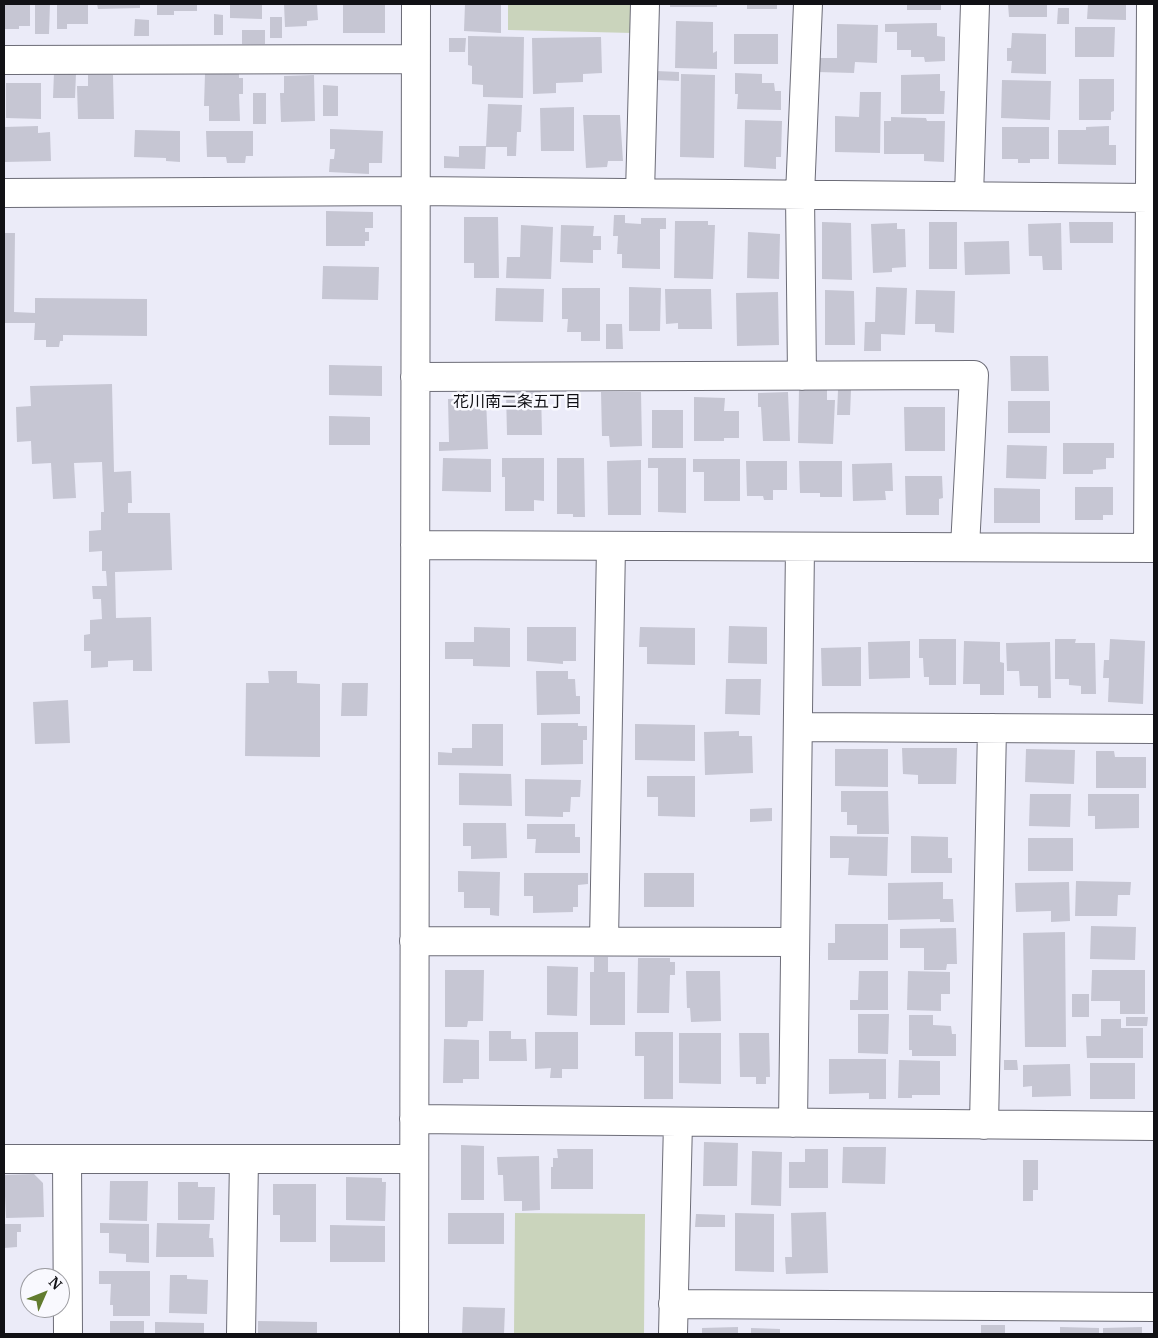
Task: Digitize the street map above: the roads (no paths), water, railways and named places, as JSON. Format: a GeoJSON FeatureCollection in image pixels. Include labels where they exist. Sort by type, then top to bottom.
{"type":"FeatureCollection","features":[{"type":"Feature","properties":{"kind":"street"},"geometry":{"type":"LineString","coordinates":[[414,1334],[416,4]]}},
{"type":"Feature","properties":{"kind":"street"},"geometry":{"type":"LineString","coordinates":[[640,193],[645,4]]}},
{"type":"Feature","properties":{"kind":"street"},"geometry":{"type":"LineString","coordinates":[[802,376],[800,195],[808,4]]}},
{"type":"Feature","properties":{"kind":"street"},"geometry":{"type":"LineString","coordinates":[[969,196],[976,4]]}},
{"type":"Feature","properties":{"kind":"street"},"geometry":{"type":"LineString","coordinates":[[415,545],[1151,548],[1152,313],[1149,198],[1152,68],[1150,4]]}},
{"type":"Feature","properties":{"kind":"street"},"geometry":{"type":"LineString","coordinates":[[4,60],[415,59]]}},
{"type":"Feature","properties":{"kind":"street"},"geometry":{"type":"LineString","coordinates":[[4,193],[415,191],[1149,198]]}},
{"type":"Feature","properties":{"kind":"street"},"geometry":{"type":"LineString","coordinates":[[415,377],[974,375],[965,547]]}},
{"type":"Feature","properties":{"kind":"street"},"geometry":{"type":"LineString","coordinates":[[604,941],[611,546]]}},
{"type":"Feature","properties":{"kind":"street"},"geometry":{"type":"LineString","coordinates":[[793,1123],[800,547]]}},
{"type":"Feature","properties":{"kind":"street"},"geometry":{"type":"LineString","coordinates":[[798,727],[1154,729]]}},
{"type":"Feature","properties":{"kind":"street"},"geometry":{"type":"LineString","coordinates":[[984,1125],[992,728]]}},
{"type":"Feature","properties":{"kind":"street"},"geometry":{"type":"LineString","coordinates":[[414,941],[795,942]]}},
{"type":"Feature","properties":{"kind":"street"},"geometry":{"type":"LineString","coordinates":[[414,1120],[1154,1126]]}},
{"type":"Feature","properties":{"kind":"street"},"geometry":{"type":"LineString","coordinates":[[672,1334],[678,1122]]}},
{"type":"Feature","properties":{"kind":"street"},"geometry":{"type":"LineString","coordinates":[[4,1159],[414,1159]]}},
{"type":"Feature","properties":{"kind":"street"},"geometry":{"type":"LineString","coordinates":[[67,1160],[68,1334]]}},
{"type":"Feature","properties":{"kind":"street"},"geometry":{"type":"LineString","coordinates":[[241,1334],[244,1160]]}},
{"type":"Feature","properties":{"kind":"street"},"geometry":{"type":"LineString","coordinates":[[673,1304],[1154,1307]]}},
{"type":"Feature","properties":{"kind":"district","name":"花川南二条五丁目"},"geometry":{"type":"Point","coordinates":[517,402]}}]}
